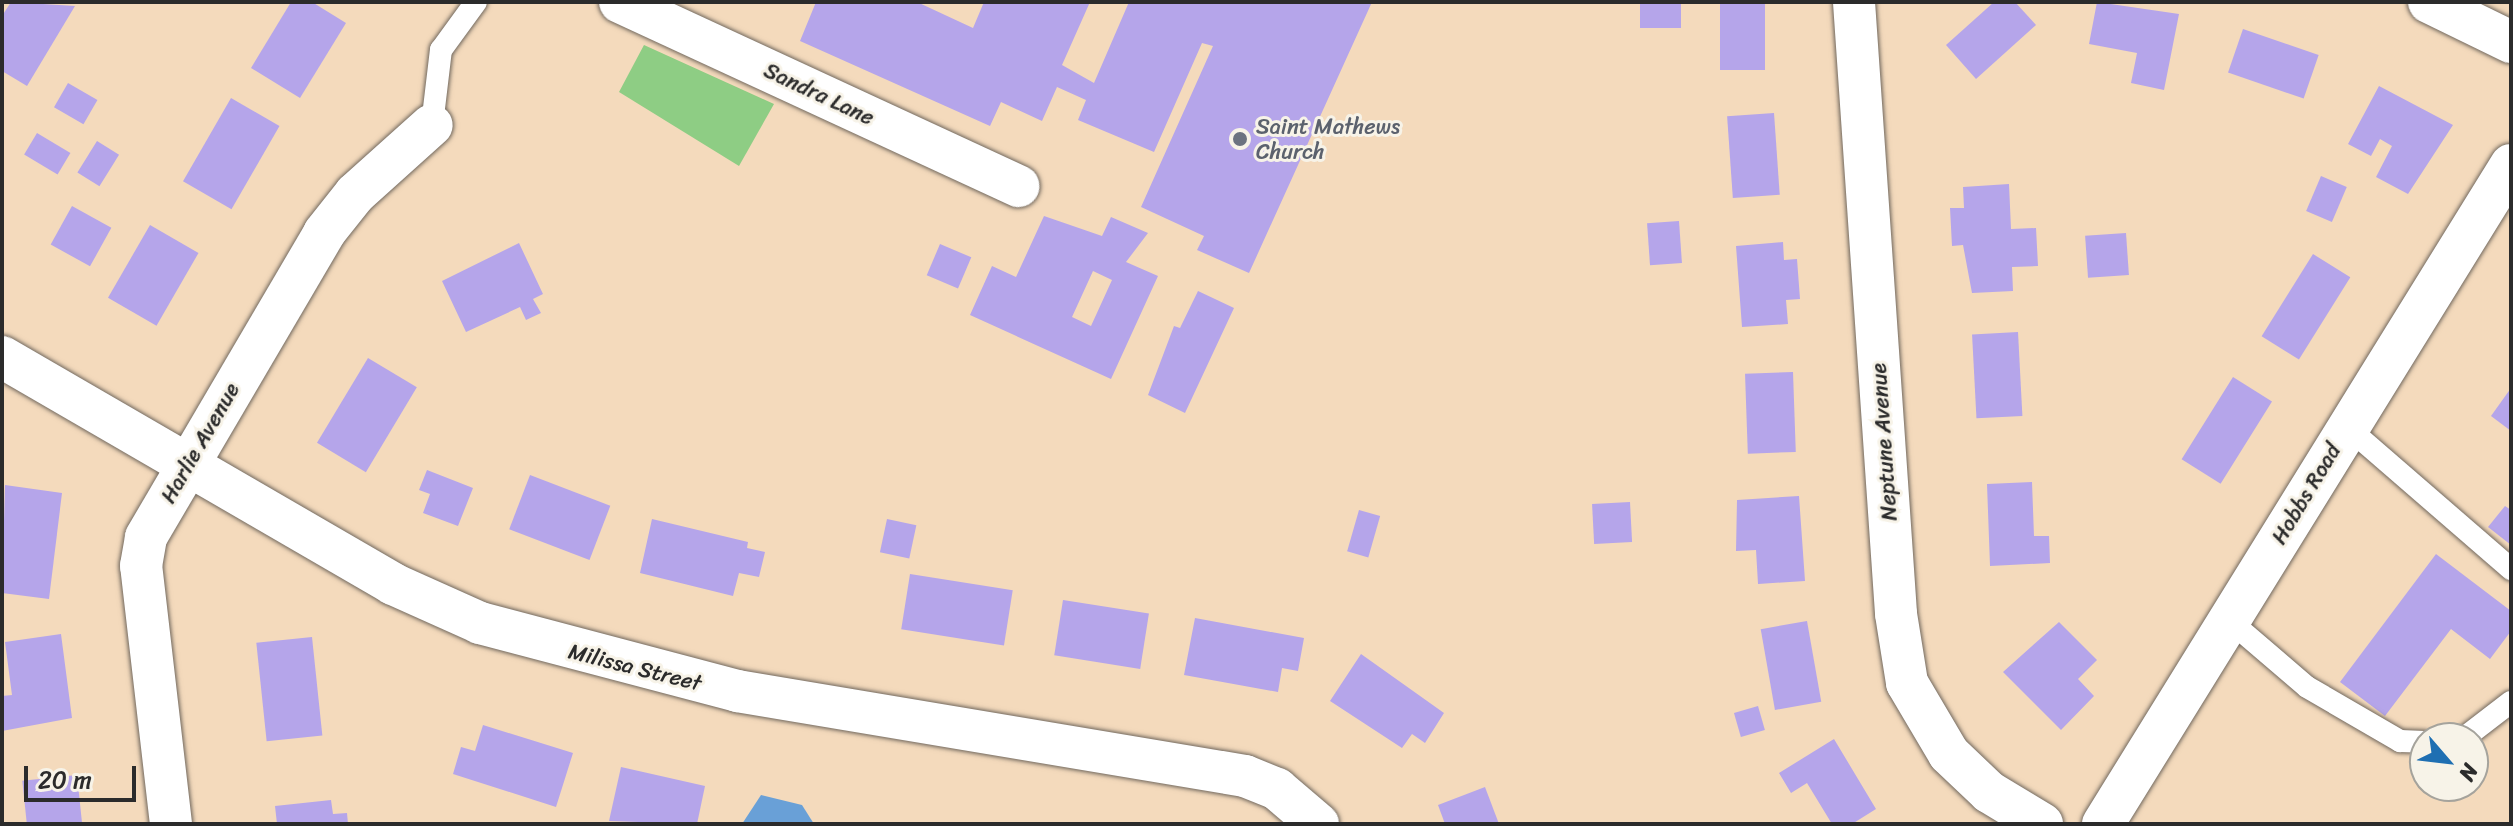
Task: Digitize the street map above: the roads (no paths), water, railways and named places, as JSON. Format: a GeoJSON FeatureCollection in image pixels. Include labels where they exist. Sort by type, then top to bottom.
{"type":"FeatureCollection","features":[{"type":"Feature","properties":{"kind":"street","name":"Sandra Lane"},"geometry":{"type":"LineString","coordinates":[[620,2],[1019,186]]}},
{"type":"Feature","properties":{"kind":"street","name":"Neptune Avenue"},"geometry":{"type":"LineString","coordinates":[[1854,2],[1896,614],[1907,683],[1949,754],[1989,792],[2042,824]]}},
{"type":"Feature","properties":{"kind":"street"},"geometry":{"type":"LineString","coordinates":[[2429,2],[2511,42]]}},
{"type":"Feature","properties":{"kind":"street","name":"Harlie Avenue"},"geometry":{"type":"LineString","coordinates":[[171,824],[141,566],[146,537],[184,466],[324,233],[355,194],[432,125]]}},
{"type":"Feature","properties":{"kind":"street","name":"Hobbs Road"},"geometry":{"type":"LineString","coordinates":[[2103,824],[2511,165]]}},
{"type":"Feature","properties":{"kind":"street","name":"Milissa Street"},"geometry":{"type":"LineString","coordinates":[[2,357],[184,466],[393,584],[570,652],[954,733],[1245,776],[1277,789],[1318,824]]}},
{"type":"Feature","properties":{"kind":"lane"},"geometry":{"type":"LineString","coordinates":[[432,125],[441,50],[476,2]]}},
{"type":"Feature","properties":{"kind":"lane"},"geometry":{"type":"LineString","coordinates":[[2347,427],[2511,569]]}},
{"type":"Feature","properties":{"kind":"lane"},"geometry":{"type":"LineString","coordinates":[[2230,621],[2307,687],[2400,741],[2409,741]]}},
{"type":"Feature","properties":{"kind":"lane"},"geometry":{"type":"LineString","coordinates":[[2485,722],[2511,702]]}},
{"type":"Feature","properties":{"kind":"water"},"geometry":{"type":"Polygon","coordinates":[[[761,795],[802,805],[814,824],[742,824],[761,795]]]}},
{"type":"Feature","properties":{"kind":"place","name":"Saint Mathews Church"},"geometry":{"type":"Point","coordinates":[1240,139]}}]}
